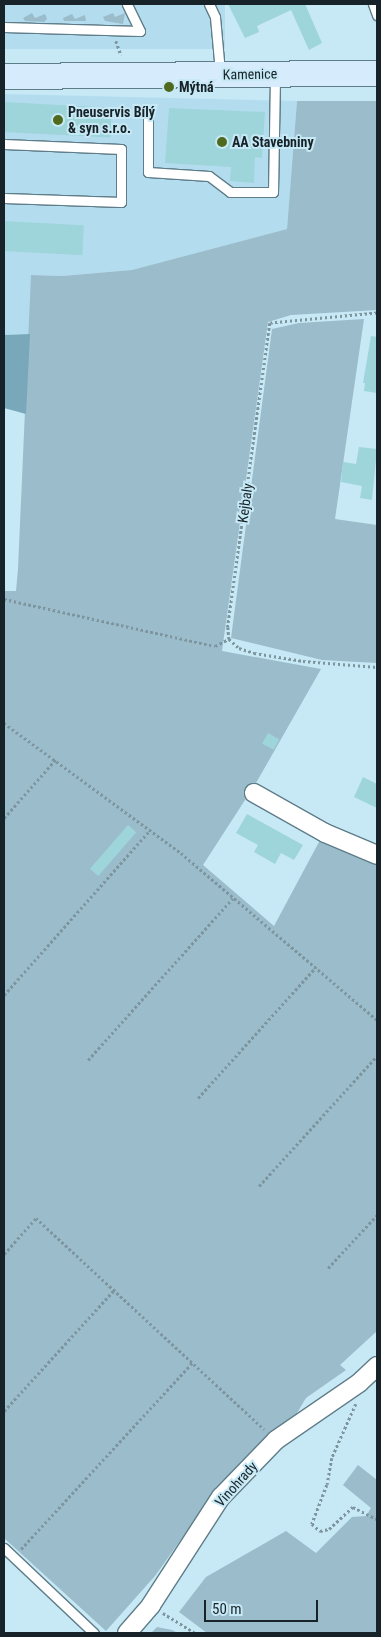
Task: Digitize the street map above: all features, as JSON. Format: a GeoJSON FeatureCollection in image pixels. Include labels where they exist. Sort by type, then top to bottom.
{"type":"FeatureCollection","features":[{"type":"Feature","properties":{"kind":"street","name":"Kamenice"},"geometry":{"type":"LineString","coordinates":[[4,76],[377,73]]}},
{"type":"Feature","properties":{"kind":"street"},"geometry":{"type":"LineString","coordinates":[[254,793],[325,832],[377,855]]}},
{"type":"Feature","properties":{"kind":"street","name":"Vinohrady"},"geometry":{"type":"LineString","coordinates":[[128,1633],[151,1606],[221,1497],[276,1440],[359,1383],[377,1366]]}},
{"type":"Feature","properties":{"kind":"lane"},"geometry":{"type":"LineString","coordinates":[[4,27],[140,31],[127,4]]}},
{"type":"Feature","properties":{"kind":"lane"},"geometry":{"type":"LineString","coordinates":[[209,4],[215,16],[220,74]]}},
{"type":"Feature","properties":{"kind":"lane"},"geometry":{"type":"LineString","coordinates":[[373,4],[377,14]]}},
{"type":"Feature","properties":{"kind":"lane"},"geometry":{"type":"LineString","coordinates":[[148,117],[148,172],[209,176],[230,192],[273,192],[275,74]]}},
{"type":"Feature","properties":{"kind":"lane"},"geometry":{"type":"LineString","coordinates":[[4,144],[121,149],[121,202],[4,198]]}},
{"type":"Feature","properties":{"kind":"lane"},"geometry":{"type":"LineString","coordinates":[[4,1548],[94,1633]]}},
{"type":"Feature","properties":{"kind":"path","name":"Kejbaly"},"geometry":{"type":"LineString","coordinates":[[229,639],[231,601],[270,323],[315,316],[377,313]]}},
{"type":"Feature","properties":{"kind":"path"},"geometry":{"type":"LineString","coordinates":[[4,599],[215,646],[229,639],[239,648],[254,653],[303,661],[377,668]]}},
{"type":"Feature","properties":{"kind":"path"},"geometry":{"type":"LineString","coordinates":[[4,723],[56,759],[149,831],[233,898],[377,1020]]}},
{"type":"Feature","properties":{"kind":"path"},"geometry":{"type":"LineString","coordinates":[[4,818],[56,759]]}},
{"type":"Feature","properties":{"kind":"path"},"geometry":{"type":"LineString","coordinates":[[4,996],[149,831]]}},
{"type":"Feature","properties":{"kind":"path"},"geometry":{"type":"LineString","coordinates":[[88,1060],[233,898]]}},
{"type":"Feature","properties":{"kind":"path"},"geometry":{"type":"LineString","coordinates":[[198,1098],[316,967]]}},
{"type":"Feature","properties":{"kind":"path"},"geometry":{"type":"LineString","coordinates":[[258,1186],[377,1056]]}},
{"type":"Feature","properties":{"kind":"path"},"geometry":{"type":"LineString","coordinates":[[328,1268],[377,1216]]}},
{"type":"Feature","properties":{"kind":"path"},"geometry":{"type":"LineString","coordinates":[[4,1254],[36,1218],[115,1289],[276,1440]]}},
{"type":"Feature","properties":{"kind":"path"},"geometry":{"type":"LineString","coordinates":[[4,1411],[115,1289]]}},
{"type":"Feature","properties":{"kind":"path"},"geometry":{"type":"LineString","coordinates":[[14,1557],[193,1362]]}},
{"type":"Feature","properties":{"kind":"path"},"geometry":{"type":"LineString","coordinates":[[356,1410],[332,1458],[327,1485],[312,1524],[320,1531],[329,1529],[353,1507],[377,1519]]}},
{"type":"Feature","properties":{"kind":"path"},"geometry":{"type":"LineString","coordinates":[[151,1606],[195,1633]]}},
{"type":"Feature","properties":{"kind":"shaded area"},"geometry":{"type":"Polygon","coordinates":[[[4,4],[225,4],[225,49],[4,49],[4,4]]]}},
{"type":"Feature","properties":{"kind":"shaded area"},"geometry":{"type":"Polygon","coordinates":[[[32,13],[35,18],[45,14],[47,19],[44,22],[25,21],[23,18],[32,13]]]}},
{"type":"Feature","properties":{"kind":"shaded area"},"geometry":{"type":"Polygon","coordinates":[[[113,13],[115,17],[125,13],[123,24],[105,21],[103,17],[113,13]]]}},
{"type":"Feature","properties":{"kind":"shaded area"},"geometry":{"type":"Polygon","coordinates":[[[72,14],[75,19],[85,15],[86,21],[64,21],[63,18],[72,14]]]}},
{"type":"Feature","properties":{"kind":"shaded area"},"geometry":{"type":"Polygon","coordinates":[[[4,94],[297,101],[287,229],[132,270],[62,276],[31,275],[30,334],[4,335],[4,94]]]}},
{"type":"Feature","properties":{"kind":"shaded area"},"geometry":{"type":"Polygon","coordinates":[[[297,101],[377,101],[377,310],[291,315],[268,322],[222,651],[321,669],[256,783],[203,865],[274,926],[319,842],[326,842],[377,864],[377,1331],[340,1365],[346,1370],[306,1398],[294,1418],[243,1460],[217,1489],[155,1576],[106,1631],[4,1538],[4,591],[16,591],[18,569],[31,275],[62,276],[132,270],[287,229],[297,101]]]}},
{"type":"Feature","properties":{"kind":"shaded area"},"geometry":{"type":"Polygon","coordinates":[[[364,319],[335,519],[377,525],[377,663],[322,660],[231,638],[272,329],[299,323],[364,319]]]}},
{"type":"Feature","properties":{"kind":"shaded area"},"geometry":{"type":"Polygon","coordinates":[[[30,334],[26,414],[4,408],[4,335],[30,334]]]}},
{"type":"Feature","properties":{"kind":"shaded area"},"geometry":{"type":"Polygon","coordinates":[[[358,1465],[377,1480],[377,1633],[207,1633],[179,1612],[206,1577],[286,1531],[316,1553],[352,1517],[366,1516],[371,1508],[343,1485],[358,1465]]]}},
{"type":"Feature","properties":{"kind":"shaded area"},"geometry":{"type":"Polygon","coordinates":[[[157,1627],[172,1630],[178,1633],[151,1633],[157,1627]]]}},
{"type":"Feature","properties":{"kind":"building"},"geometry":{"type":"Polygon","coordinates":[[[228,4],[305,4],[322,43],[309,50],[291,10],[257,26],[259,32],[245,38],[228,4]]]}},
{"type":"Feature","properties":{"kind":"building","name":"Pneuservis Bílý & syn s.r.o."},"geometry":{"type":"Polygon","coordinates":[[[4,102],[112,108],[110,138],[4,132],[4,102]]]}},
{"type":"Feature","properties":{"kind":"building"},"geometry":{"type":"Polygon","coordinates":[[[169,108],[265,112],[262,158],[255,157],[254,183],[230,181],[231,167],[165,163],[169,108]]]}},
{"type":"Feature","properties":{"kind":"building"},"geometry":{"type":"Polygon","coordinates":[[[4,221],[84,225],[82,255],[4,251],[4,221]]]}},
{"type":"Feature","properties":{"kind":"building"},"geometry":{"type":"Polygon","coordinates":[[[371,336],[377,337],[377,393],[364,391],[365,383],[363,383],[371,336]]]}},
{"type":"Feature","properties":{"kind":"building"},"geometry":{"type":"Polygon","coordinates":[[[359,447],[377,449],[372,500],[360,498],[362,486],[341,482],[343,462],[356,464],[359,447]]]}},
{"type":"Feature","properties":{"kind":"building"},"geometry":{"type":"Polygon","coordinates":[[[268,733],[279,739],[274,750],[262,743],[268,733]]]}},
{"type":"Feature","properties":{"kind":"building"},"geometry":{"type":"Polygon","coordinates":[[[363,777],[377,784],[377,808],[354,797],[363,777]]]}},
{"type":"Feature","properties":{"kind":"building"},"geometry":{"type":"Polygon","coordinates":[[[247,814],[303,845],[294,860],[281,853],[275,864],[254,852],[258,845],[236,833],[247,814]]]}},
{"type":"Feature","properties":{"kind":"building"},"geometry":{"type":"Polygon","coordinates":[[[128,825],[136,832],[98,876],[90,869],[128,825]]]}},
{"type":"Feature","properties":{"kind":"place","name":"Mýtná"},"geometry":{"type":"Point","coordinates":[169,87]}},
{"type":"Feature","properties":{"kind":"place","name":"Pneuservis Bílý & syn s.r.o."},"geometry":{"type":"Point","coordinates":[58,120]}},
{"type":"Feature","properties":{"kind":"place","name":"AA Stavebniny"},"geometry":{"type":"Point","coordinates":[222,142]}}]}
